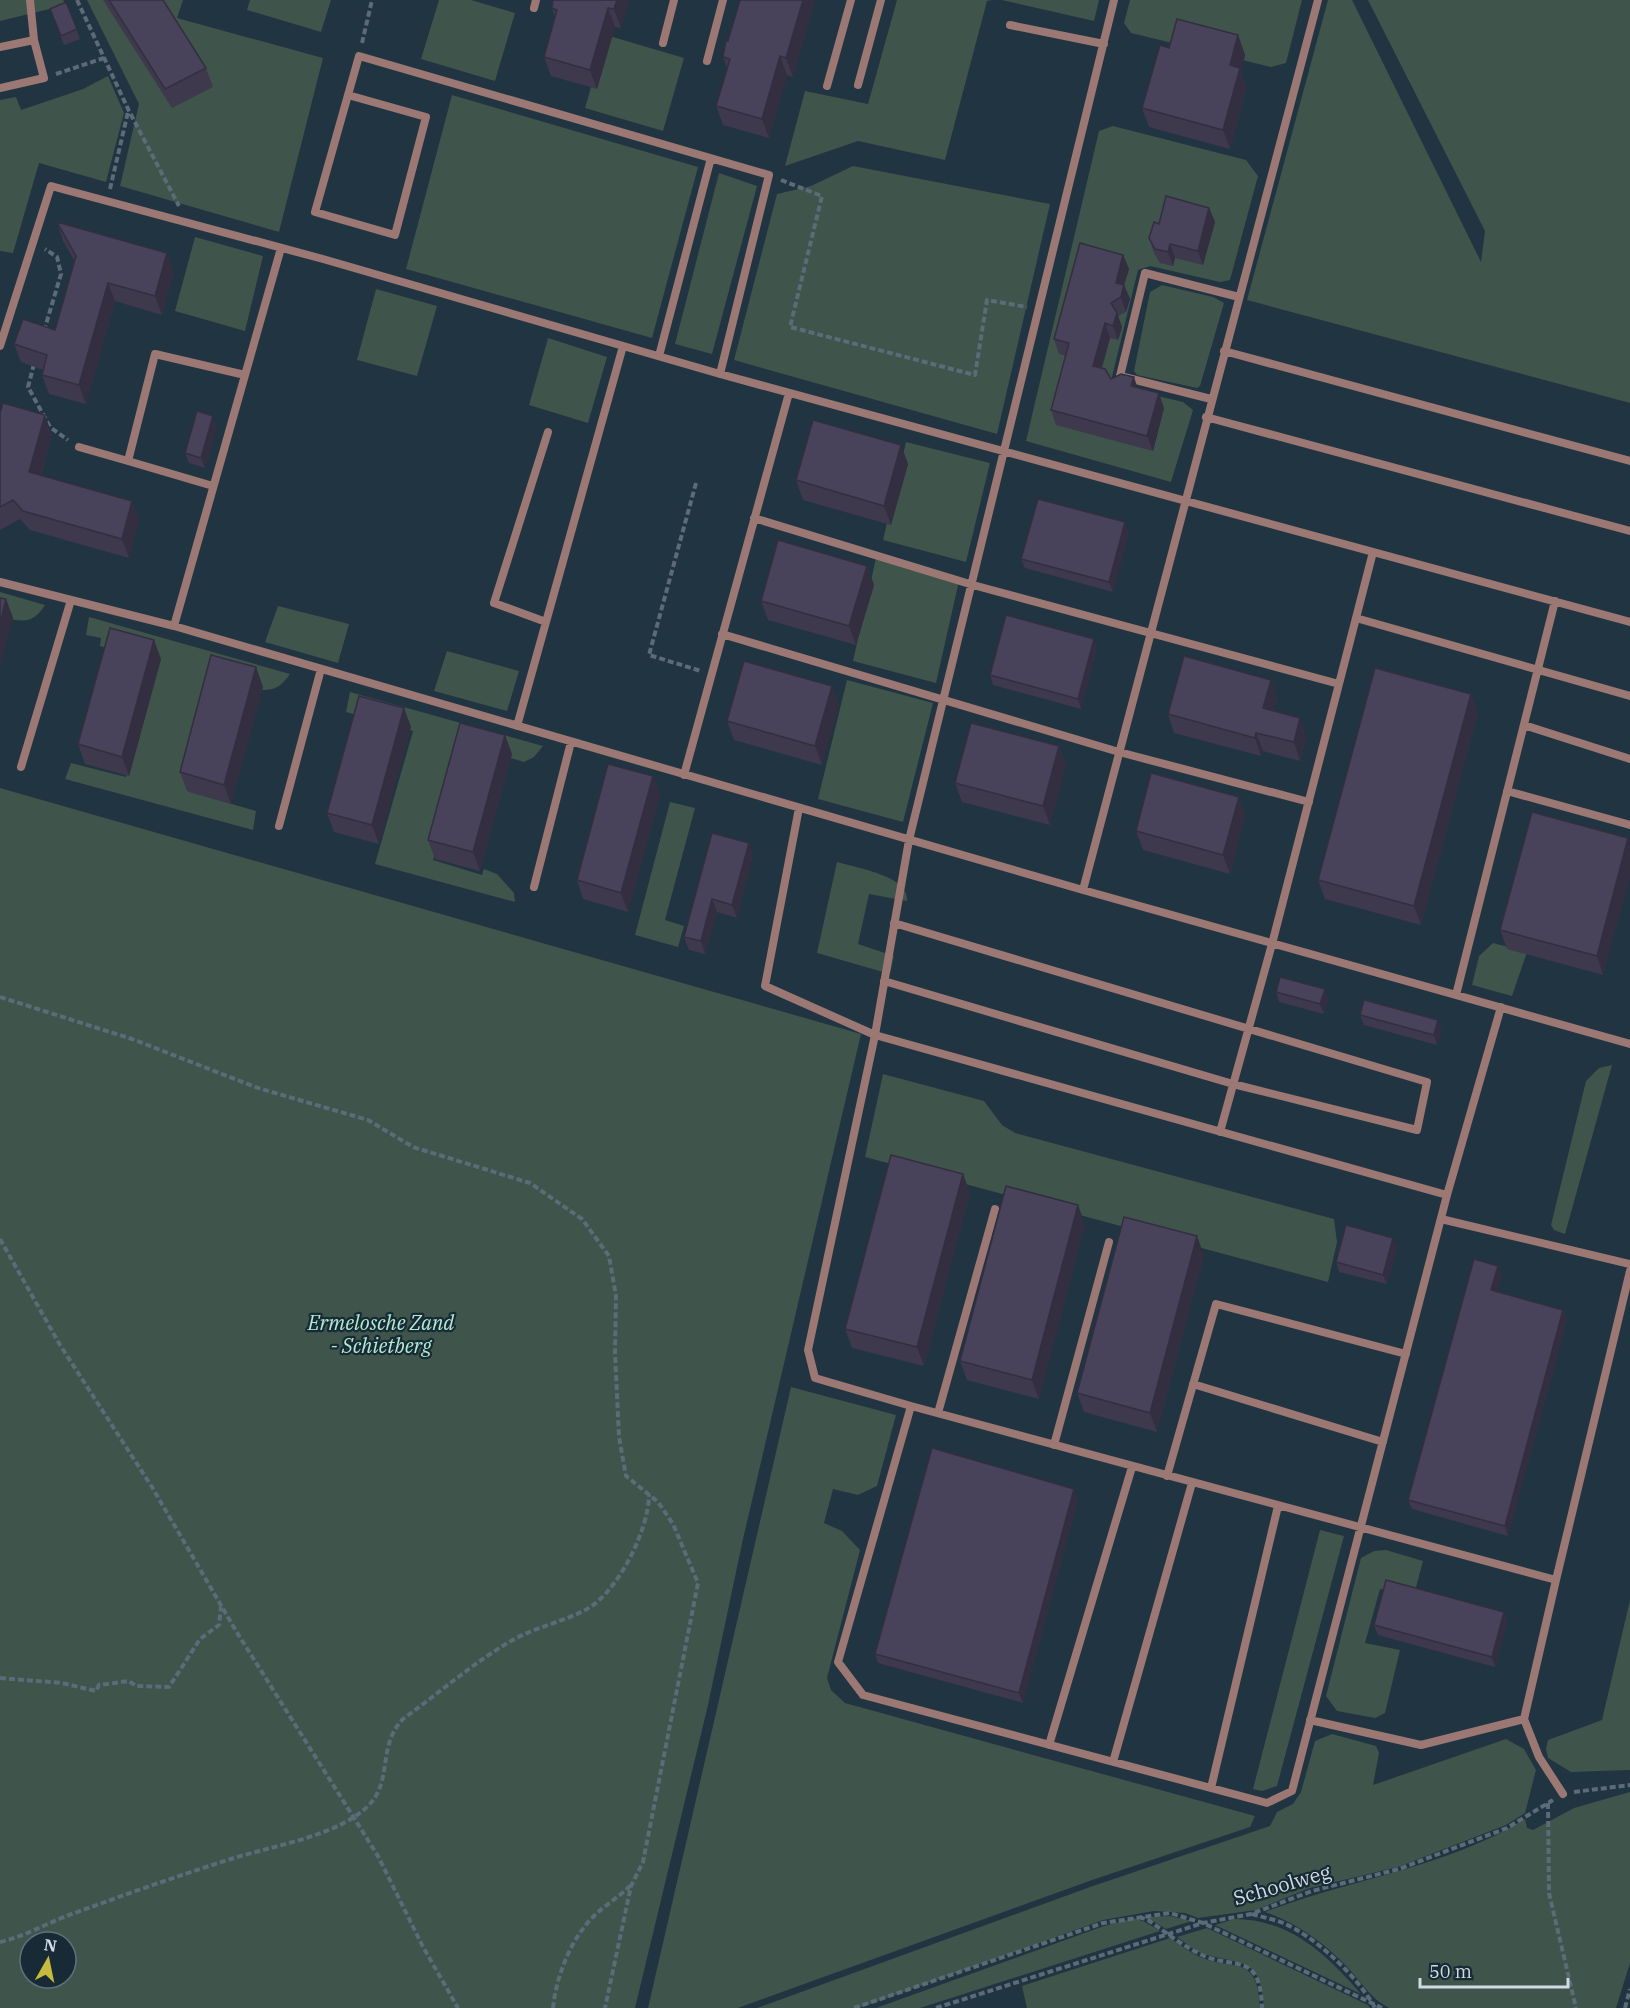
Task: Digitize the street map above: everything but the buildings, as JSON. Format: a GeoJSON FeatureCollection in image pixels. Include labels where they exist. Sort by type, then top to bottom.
{"type":"FeatureCollection","features":[{"type":"Feature","properties":{"kind":"lane"},"geometry":{"type":"LineString","coordinates":[[0,88],[44,78],[34,40],[30,0]]}},
{"type":"Feature","properties":{"kind":"lane"},"geometry":{"type":"LineString","coordinates":[[663,43],[674,0]]}},
{"type":"Feature","properties":{"kind":"lane"},"geometry":{"type":"LineString","coordinates":[[706,61],[723,0]]}},
{"type":"Feature","properties":{"kind":"lane"},"geometry":{"type":"LineString","coordinates":[[827,87],[851,0]]}},
{"type":"Feature","properties":{"kind":"lane"},"geometry":{"type":"LineString","coordinates":[[858,85],[881,0]]}},
{"type":"Feature","properties":{"kind":"lane"},"geometry":{"type":"LineString","coordinates":[[1114,0],[1006,452],[909,840],[875,1035],[808,1350],[815,1378],[1132,1467],[1556,1580]]}},
{"type":"Feature","properties":{"kind":"lane"},"geometry":{"type":"LineString","coordinates":[[1083,890],[1206,417],[1318,0]]}},
{"type":"Feature","properties":{"kind":"lane"},"geometry":{"type":"LineString","coordinates":[[1010,25],[1104,44]]}},
{"type":"Feature","properties":{"kind":"lane"},"geometry":{"type":"LineString","coordinates":[[0,47],[34,40]]}},
{"type":"Feature","properties":{"kind":"lane"},"geometry":{"type":"LineString","coordinates":[[348,95],[426,117],[395,235],[315,212],[348,95],[359,56],[769,175],[720,374]]}},
{"type":"Feature","properties":{"kind":"lane"},"geometry":{"type":"LineString","coordinates":[[659,357],[711,158]]}},
{"type":"Feature","properties":{"kind":"lane"},"geometry":{"type":"LineString","coordinates":[[0,345],[51,186],[281,248],[720,374],[1630,622]]}},
{"type":"Feature","properties":{"kind":"lane"},"geometry":{"type":"LineString","coordinates":[[174,627],[281,248]]}},
{"type":"Feature","properties":{"kind":"lane"},"geometry":{"type":"LineString","coordinates":[[1211,399],[1120,376],[1145,273],[1239,297]]}},
{"type":"Feature","properties":{"kind":"lane"},"geometry":{"type":"LineString","coordinates":[[517,726],[623,346]]}},
{"type":"Feature","properties":{"kind":"lane"},"geometry":{"type":"LineString","coordinates":[[1224,351],[1630,461]]}},
{"type":"Feature","properties":{"kind":"lane"},"geometry":{"type":"LineString","coordinates":[[128,461],[155,354],[245,375]]}},
{"type":"Feature","properties":{"kind":"lane"},"geometry":{"type":"LineString","coordinates":[[684,775],[789,393]]}},
{"type":"Feature","properties":{"kind":"lane"},"geometry":{"type":"LineString","coordinates":[[1206,417],[1630,531]]}},
{"type":"Feature","properties":{"kind":"lane"},"geometry":{"type":"LineString","coordinates":[[546,622],[494,603],[548,432]]}},
{"type":"Feature","properties":{"kind":"lane"},"geometry":{"type":"LineString","coordinates":[[79,447],[213,486]]}},
{"type":"Feature","properties":{"kind":"lane"},"geometry":{"type":"LineString","coordinates":[[754,518],[973,585],[1339,684]]}},
{"type":"Feature","properties":{"kind":"lane"},"geometry":{"type":"LineString","coordinates":[[1220,1132],[1272,944],[1373,552]]}},
{"type":"Feature","properties":{"kind":"lane"},"geometry":{"type":"LineString","coordinates":[[0,582],[174,627],[1083,890],[1630,1044]]}},
{"type":"Feature","properties":{"kind":"lane"},"geometry":{"type":"LineString","coordinates":[[21,767],[71,600]]}},
{"type":"Feature","properties":{"kind":"lane"},"geometry":{"type":"LineString","coordinates":[[1456,995],[1556,601]]}},
{"type":"Feature","properties":{"kind":"lane"},"geometry":{"type":"LineString","coordinates":[[1356,618],[1630,696]]}},
{"type":"Feature","properties":{"kind":"lane"},"geometry":{"type":"LineString","coordinates":[[722,634],[1119,752],[1309,802]]}},
{"type":"Feature","properties":{"kind":"lane"},"geometry":{"type":"LineString","coordinates":[[279,826],[321,669]]}},
{"type":"Feature","properties":{"kind":"lane"},"geometry":{"type":"LineString","coordinates":[[1524,725],[1630,759]]}},
{"type":"Feature","properties":{"kind":"lane"},"geometry":{"type":"LineString","coordinates":[[534,887],[571,742]]}},
{"type":"Feature","properties":{"kind":"lane"},"geometry":{"type":"LineString","coordinates":[[1507,791],[1630,825]]}},
{"type":"Feature","properties":{"kind":"lane"},"geometry":{"type":"LineString","coordinates":[[799,808],[765,986],[875,1035],[1447,1195]]}},
{"type":"Feature","properties":{"kind":"lane"},"geometry":{"type":"LineString","coordinates":[[884,981],[1233,1084],[1417,1130],[1427,1082],[894,923]]}},
{"type":"Feature","properties":{"kind":"lane"},"geometry":{"type":"LineString","coordinates":[[911,1406],[838,1662],[863,1695],[1267,1803],[1292,1791],[1447,1195],[1501,1007]]}},
{"type":"Feature","properties":{"kind":"lane"},"geometry":{"type":"LineString","coordinates":[[938,1413],[995,1209]]}},
{"type":"Feature","properties":{"kind":"lane"},"geometry":{"type":"LineString","coordinates":[[1441,1219],[1630,1264]]}},
{"type":"Feature","properties":{"kind":"lane"},"geometry":{"type":"LineString","coordinates":[[1054,1445],[1109,1242]]}},
{"type":"Feature","properties":{"kind":"lane"},"geometry":{"type":"LineString","coordinates":[[1563,1794],[1539,1757],[1524,1719],[1630,1271]]}},
{"type":"Feature","properties":{"kind":"lane"},"geometry":{"type":"LineString","coordinates":[[1167,1476],[1216,1304],[1406,1353]]}},
{"type":"Feature","properties":{"kind":"lane"},"geometry":{"type":"LineString","coordinates":[[1193,1384],[1383,1442]]}},
{"type":"Feature","properties":{"kind":"lane"},"geometry":{"type":"LineString","coordinates":[[1049,1745],[1132,1467]]}},
{"type":"Feature","properties":{"kind":"lane"},"geometry":{"type":"LineString","coordinates":[[1113,1762],[1192,1483]]}},
{"type":"Feature","properties":{"kind":"lane"},"geometry":{"type":"LineString","coordinates":[[1211,1788],[1278,1506]]}},
{"type":"Feature","properties":{"kind":"lane"},"geometry":{"type":"LineString","coordinates":[[1310,1720],[1421,1745],[1524,1719]]}},
{"type":"Feature","properties":{"kind":"path"},"geometry":{"type":"LineString","coordinates":[[77,0],[129,111],[187,223]]}},
{"type":"Feature","properties":{"kind":"path"},"geometry":{"type":"LineString","coordinates":[[359,56],[372,0]]}},
{"type":"Feature","properties":{"kind":"path"},"geometry":{"type":"LineString","coordinates":[[44,78],[104,58]]}},
{"type":"Feature","properties":{"kind":"path"},"geometry":{"type":"LineString","coordinates":[[107,201],[129,111]]}},
{"type":"Feature","properties":{"kind":"path"},"geometry":{"type":"LineString","coordinates":[[769,175],[822,196],[790,327],[975,375],[987,300],[1040,310]]}},
{"type":"Feature","properties":{"kind":"path"},"geometry":{"type":"LineString","coordinates":[[33,241],[57,257],[61,274],[42,338]]}},
{"type":"Feature","properties":{"kind":"path"},"geometry":{"type":"LineString","coordinates":[[36,359],[28,387],[50,427],[79,447]]}},
{"type":"Feature","properties":{"kind":"path"},"geometry":{"type":"LineString","coordinates":[[696,483],[649,655],[712,674]]}},
{"type":"Feature","properties":{"kind":"path"},"geometry":{"type":"LineString","coordinates":[[0,997],[132,1039],[258,1088],[368,1120],[413,1147],[530,1183],[582,1219],[609,1256],[616,1296],[615,1353],[619,1437],[626,1476],[658,1502],[672,1524],[698,1582],[643,1862],[631,1886],[605,2008]]}},
{"type":"Feature","properties":{"kind":"path"},"geometry":{"type":"LineString","coordinates":[[0,1239],[60,1345],[152,1487],[219,1601],[378,1856],[422,1945],[458,2008]]}},
{"type":"Feature","properties":{"kind":"path"},"geometry":{"type":"LineString","coordinates":[[0,1942],[155,1884],[230,1859],[308,1838],[353,1817],[377,1795],[382,1783],[387,1743],[393,1729],[403,1719],[511,1641],[589,1608],[601,1596],[626,1564],[637,1543],[647,1515],[649,1494]]}},
{"type":"Feature","properties":{"kind":"path"},"geometry":{"type":"LineString","coordinates":[[0,1678],[62,1683],[96,1691],[99,1685],[129,1681],[136,1686],[169,1687],[200,1639],[219,1625],[219,1601]]}},
{"type":"Feature","properties":{"kind":"path","name":"Schoolweg"},"geometry":{"type":"LineString","coordinates":[[936,2008],[1203,1923],[1251,1914],[1312,1891],[1420,1862],[1507,1828],[1563,1794],[1630,1785]]}},
{"type":"Feature","properties":{"kind":"path"},"geometry":{"type":"LineString","coordinates":[[1548,1803],[1549,1893],[1576,2008]]}},
{"type":"Feature","properties":{"kind":"path"},"geometry":{"type":"LineString","coordinates":[[553,2008],[561,1971],[574,1943],[593,1916],[631,1886]]}},
{"type":"Feature","properties":{"kind":"path"},"geometry":{"type":"LineString","coordinates":[[854,2008],[1103,1923],[1135,1916],[1170,1913],[1203,1923],[1382,2008]]}},
{"type":"Feature","properties":{"kind":"path"},"geometry":{"type":"LineString","coordinates":[[1251,1914],[1284,1923],[1305,1936],[1349,1974],[1375,2008]]}},
{"type":"Feature","properties":{"kind":"path"},"geometry":{"type":"LineString","coordinates":[[1135,1916],[1148,1920],[1199,1954],[1238,1962],[1250,1968],[1258,1982],[1262,2008]]}},
{"type":"Feature","properties":{"kind":"path"},"geometry":{"type":"LineString","coordinates":[[1625,2008],[1630,1989]]}},
{"type":"Feature","properties":{"kind":"green space"},"geometry":{"type":"Polygon","coordinates":[[[0,0],[63,0],[66,5],[0,21],[0,0]]]}},
{"type":"Feature","properties":{"kind":"green space"},"geometry":{"type":"Polygon","coordinates":[[[87,0],[183,0],[177,18],[323,58],[279,232],[120,186],[139,104],[87,0]]]}},
{"type":"Feature","properties":{"kind":"green space"},"geometry":{"type":"Polygon","coordinates":[[[250,0],[331,0],[321,32],[247,10],[250,0]]]}},
{"type":"Feature","properties":{"kind":"green space"},"geometry":{"type":"Polygon","coordinates":[[[439,0],[471,0],[515,13],[495,81],[421,59],[439,0]]]}},
{"type":"Feature","properties":{"kind":"green space"},"geometry":{"type":"Polygon","coordinates":[[[897,0],[992,0],[987,1],[945,160],[858,141],[785,166],[805,91],[868,104],[897,0]]]}},
{"type":"Feature","properties":{"kind":"green space"},"geometry":{"type":"Polygon","coordinates":[[[1002,0],[1099,0],[1094,21],[1002,0]]]}},
{"type":"Feature","properties":{"kind":"green space"},"geometry":{"type":"Polygon","coordinates":[[[1130,0],[1302,0],[1286,63],[1271,67],[1131,33],[1124,23],[1130,0]]]}},
{"type":"Feature","properties":{"kind":"green space"},"geometry":{"type":"Polygon","coordinates":[[[1328,0],[1352,0],[1481,262],[1485,231],[1368,0],[1630,0],[1630,403],[1247,300],[1328,0]]]}},
{"type":"Feature","properties":{"kind":"green space"},"geometry":{"type":"Polygon","coordinates":[[[606,35],[684,58],[663,131],[585,108],[606,35]]]}},
{"type":"Feature","properties":{"kind":"green space"},"geometry":{"type":"Polygon","coordinates":[[[108,76],[124,113],[106,182],[39,163],[13,253],[0,251],[0,100],[16,97],[21,110],[83,89],[108,76]]]}},
{"type":"Feature","properties":{"kind":"green space"},"geometry":{"type":"Polygon","coordinates":[[[452,95],[698,167],[652,338],[406,269],[452,95]]]}},
{"type":"Feature","properties":{"kind":"green space"},"geometry":{"type":"Polygon","coordinates":[[[1113,126],[1246,160],[1258,176],[1230,280],[1220,282],[1150,266],[1138,270],[1112,377],[1119,387],[1183,402],[1193,410],[1171,482],[1026,441],[1099,131],[1113,126]]]}},
{"type":"Feature","properties":{"kind":"green space"},"geometry":{"type":"Polygon","coordinates":[[[853,166],[1050,204],[997,434],[734,360],[777,194],[811,186],[853,166]]]}},
{"type":"Feature","properties":{"kind":"green space"},"geometry":{"type":"Polygon","coordinates":[[[719,173],[757,186],[712,354],[675,344],[719,173]]]}},
{"type":"Feature","properties":{"kind":"green space"},"geometry":{"type":"Polygon","coordinates":[[[195,237],[263,256],[245,331],[175,311],[195,237]]]}},
{"type":"Feature","properties":{"kind":"green space"},"geometry":{"type":"Polygon","coordinates":[[[1162,285],[1213,297],[1224,303],[1200,386],[1197,388],[1137,375],[1134,371],[1150,292],[1162,285]]]}},
{"type":"Feature","properties":{"kind":"green space"},"geometry":{"type":"Polygon","coordinates":[[[376,289],[437,306],[417,376],[357,360],[376,289]]]}},
{"type":"Feature","properties":{"kind":"green space"},"geometry":{"type":"Polygon","coordinates":[[[548,338],[607,357],[588,423],[529,405],[548,338]]]}},
{"type":"Feature","properties":{"kind":"green space"},"geometry":{"type":"Polygon","coordinates":[[[906,442],[990,463],[966,562],[883,540],[906,442]]]}},
{"type":"Feature","properties":{"kind":"green space"},"geometry":{"type":"Polygon","coordinates":[[[876,558],[959,581],[936,683],[853,661],[876,558]]]}},
{"type":"Feature","properties":{"kind":"green space"},"geometry":{"type":"Polygon","coordinates":[[[0,592],[45,605],[31,619],[14,620],[0,616],[0,592]]]}},
{"type":"Feature","properties":{"kind":"green space"},"geometry":{"type":"Polygon","coordinates":[[[278,606],[349,624],[338,663],[265,642],[278,606]]]}},
{"type":"Feature","properties":{"kind":"green space"},"geometry":{"type":"Polygon","coordinates":[[[89,617],[290,674],[278,686],[262,690],[190,792],[256,811],[253,830],[65,779],[71,763],[126,777],[158,663],[100,646],[101,638],[86,635],[89,617]]]}},
{"type":"Feature","properties":{"kind":"green space"},"geometry":{"type":"Polygon","coordinates":[[[447,651],[519,671],[507,711],[434,691],[447,651]]]}},
{"type":"Feature","properties":{"kind":"green space"},"geometry":{"type":"Polygon","coordinates":[[[847,680],[933,703],[903,822],[818,799],[847,680]]]}},
{"type":"Feature","properties":{"kind":"green space"},"geometry":{"type":"Polygon","coordinates":[[[350,692],[543,746],[534,757],[524,762],[466,745],[433,860],[482,875],[484,869],[497,874],[514,893],[515,902],[375,864],[413,731],[346,712],[350,692]]]}},
{"type":"Feature","properties":{"kind":"green space","name":"Ermelosche Zand - Schietberg"},"geometry":{"type":"Polygon","coordinates":[[[0,788],[861,1034],[743,1539],[708,1705],[635,2008],[0,2008],[0,788]]]}},
{"type":"Feature","properties":{"kind":"green space"},"geometry":{"type":"Polygon","coordinates":[[[670,802],[695,808],[665,920],[684,926],[678,947],[635,935],[670,802]]]}},
{"type":"Feature","properties":{"kind":"green space"},"geometry":{"type":"Polygon","coordinates":[[[837,862],[881,874],[900,885],[906,892],[907,901],[869,894],[858,944],[894,956],[890,974],[817,953],[837,862]]]}},
{"type":"Feature","properties":{"kind":"green space"},"geometry":{"type":"Polygon","coordinates":[[[1493,943],[1527,952],[1512,996],[1472,985],[1479,956],[1493,943]]]}},
{"type":"Feature","properties":{"kind":"green space"},"geometry":{"type":"Polygon","coordinates":[[[1612,1065],[1565,1234],[1554,1230],[1551,1225],[1586,1081],[1599,1068],[1612,1065]]]}},
{"type":"Feature","properties":{"kind":"green space"},"geometry":{"type":"Polygon","coordinates":[[[883,1074],[984,1101],[1002,1125],[1015,1133],[1334,1219],[1337,1242],[1328,1282],[865,1157],[883,1074]]]}},
{"type":"Feature","properties":{"kind":"green space"},"geometry":{"type":"Polygon","coordinates":[[[791,1387],[896,1415],[877,1486],[858,1495],[833,1489],[824,1523],[842,1531],[860,1550],[827,1678],[831,1690],[845,1703],[1255,1816],[1250,1827],[1092,1880],[738,2008],[648,2008],[791,1387]]]}},
{"type":"Feature","properties":{"kind":"green space"},"geometry":{"type":"Polygon","coordinates":[[[1320,1530],[1344,1536],[1277,1786],[1262,1791],[1253,1789],[1320,1530]]]}},
{"type":"Feature","properties":{"kind":"green space"},"geometry":{"type":"Polygon","coordinates":[[[1386,1550],[1423,1561],[1414,1595],[1380,1589],[1365,1643],[1400,1650],[1385,1713],[1375,1718],[1337,1711],[1326,1696],[1361,1558],[1374,1551],[1386,1550]]]}},
{"type":"Feature","properties":{"kind":"green space"},"geometry":{"type":"Polygon","coordinates":[[[1630,1600],[1630,1770],[1571,1772],[1548,1758],[1546,1749],[1548,1740],[1602,1720],[1630,1600]]]}},
{"type":"Feature","properties":{"kind":"green space"},"geometry":{"type":"Polygon","coordinates":[[[1332,1734],[1376,1746],[1379,1753],[1373,1785],[1506,1739],[1524,1749],[1536,1770],[1525,1813],[1506,1825],[1398,1867],[1310,1888],[1256,1910],[1198,1918],[1185,1913],[1154,1911],[1103,1920],[859,2008],[757,2008],[1093,1886],[1270,1826],[1277,1812],[1293,1804],[1301,1792],[1315,1741],[1332,1734]]]}},
{"type":"Feature","properties":{"kind":"green space"},"geometry":{"type":"Polygon","coordinates":[[[1630,1792],[1630,1963],[1616,2008],[1389,2008],[1372,1996],[1349,1969],[1321,1943],[1300,1928],[1265,1912],[1463,1850],[1525,1819],[1527,1828],[1533,1830],[1574,1808],[1630,1792]]]}},
{"type":"Feature","properties":{"kind":"green space"},"geometry":{"type":"Polygon","coordinates":[[[1170,1916],[1192,1921],[1166,1929],[1146,1917],[1170,1916]]]}},
{"type":"Feature","properties":{"kind":"green space"},"geometry":{"type":"Polygon","coordinates":[[[1134,1918],[1160,1931],[920,2008],[876,2008],[1104,1926],[1134,1918]]]}},
{"type":"Feature","properties":{"kind":"green space"},"geometry":{"type":"Polygon","coordinates":[[[1234,1919],[1273,1925],[1290,1932],[1334,1965],[1361,1994],[1215,1925],[1234,1919]]]}},
{"type":"Feature","properties":{"kind":"green space"},"geometry":{"type":"Polygon","coordinates":[[[1207,1928],[1368,2005],[1370,2008],[1264,2008],[1262,1991],[1253,1970],[1237,1962],[1201,1953],[1177,1937],[1207,1928]]]}},
{"type":"Feature","properties":{"kind":"green space"},"geometry":{"type":"Polygon","coordinates":[[[1170,1938],[1198,1956],[1210,1961],[1241,1967],[1248,1971],[1254,1978],[1258,1990],[1260,2008],[1027,2008],[1022,1986],[1170,1938]]]}}]}
